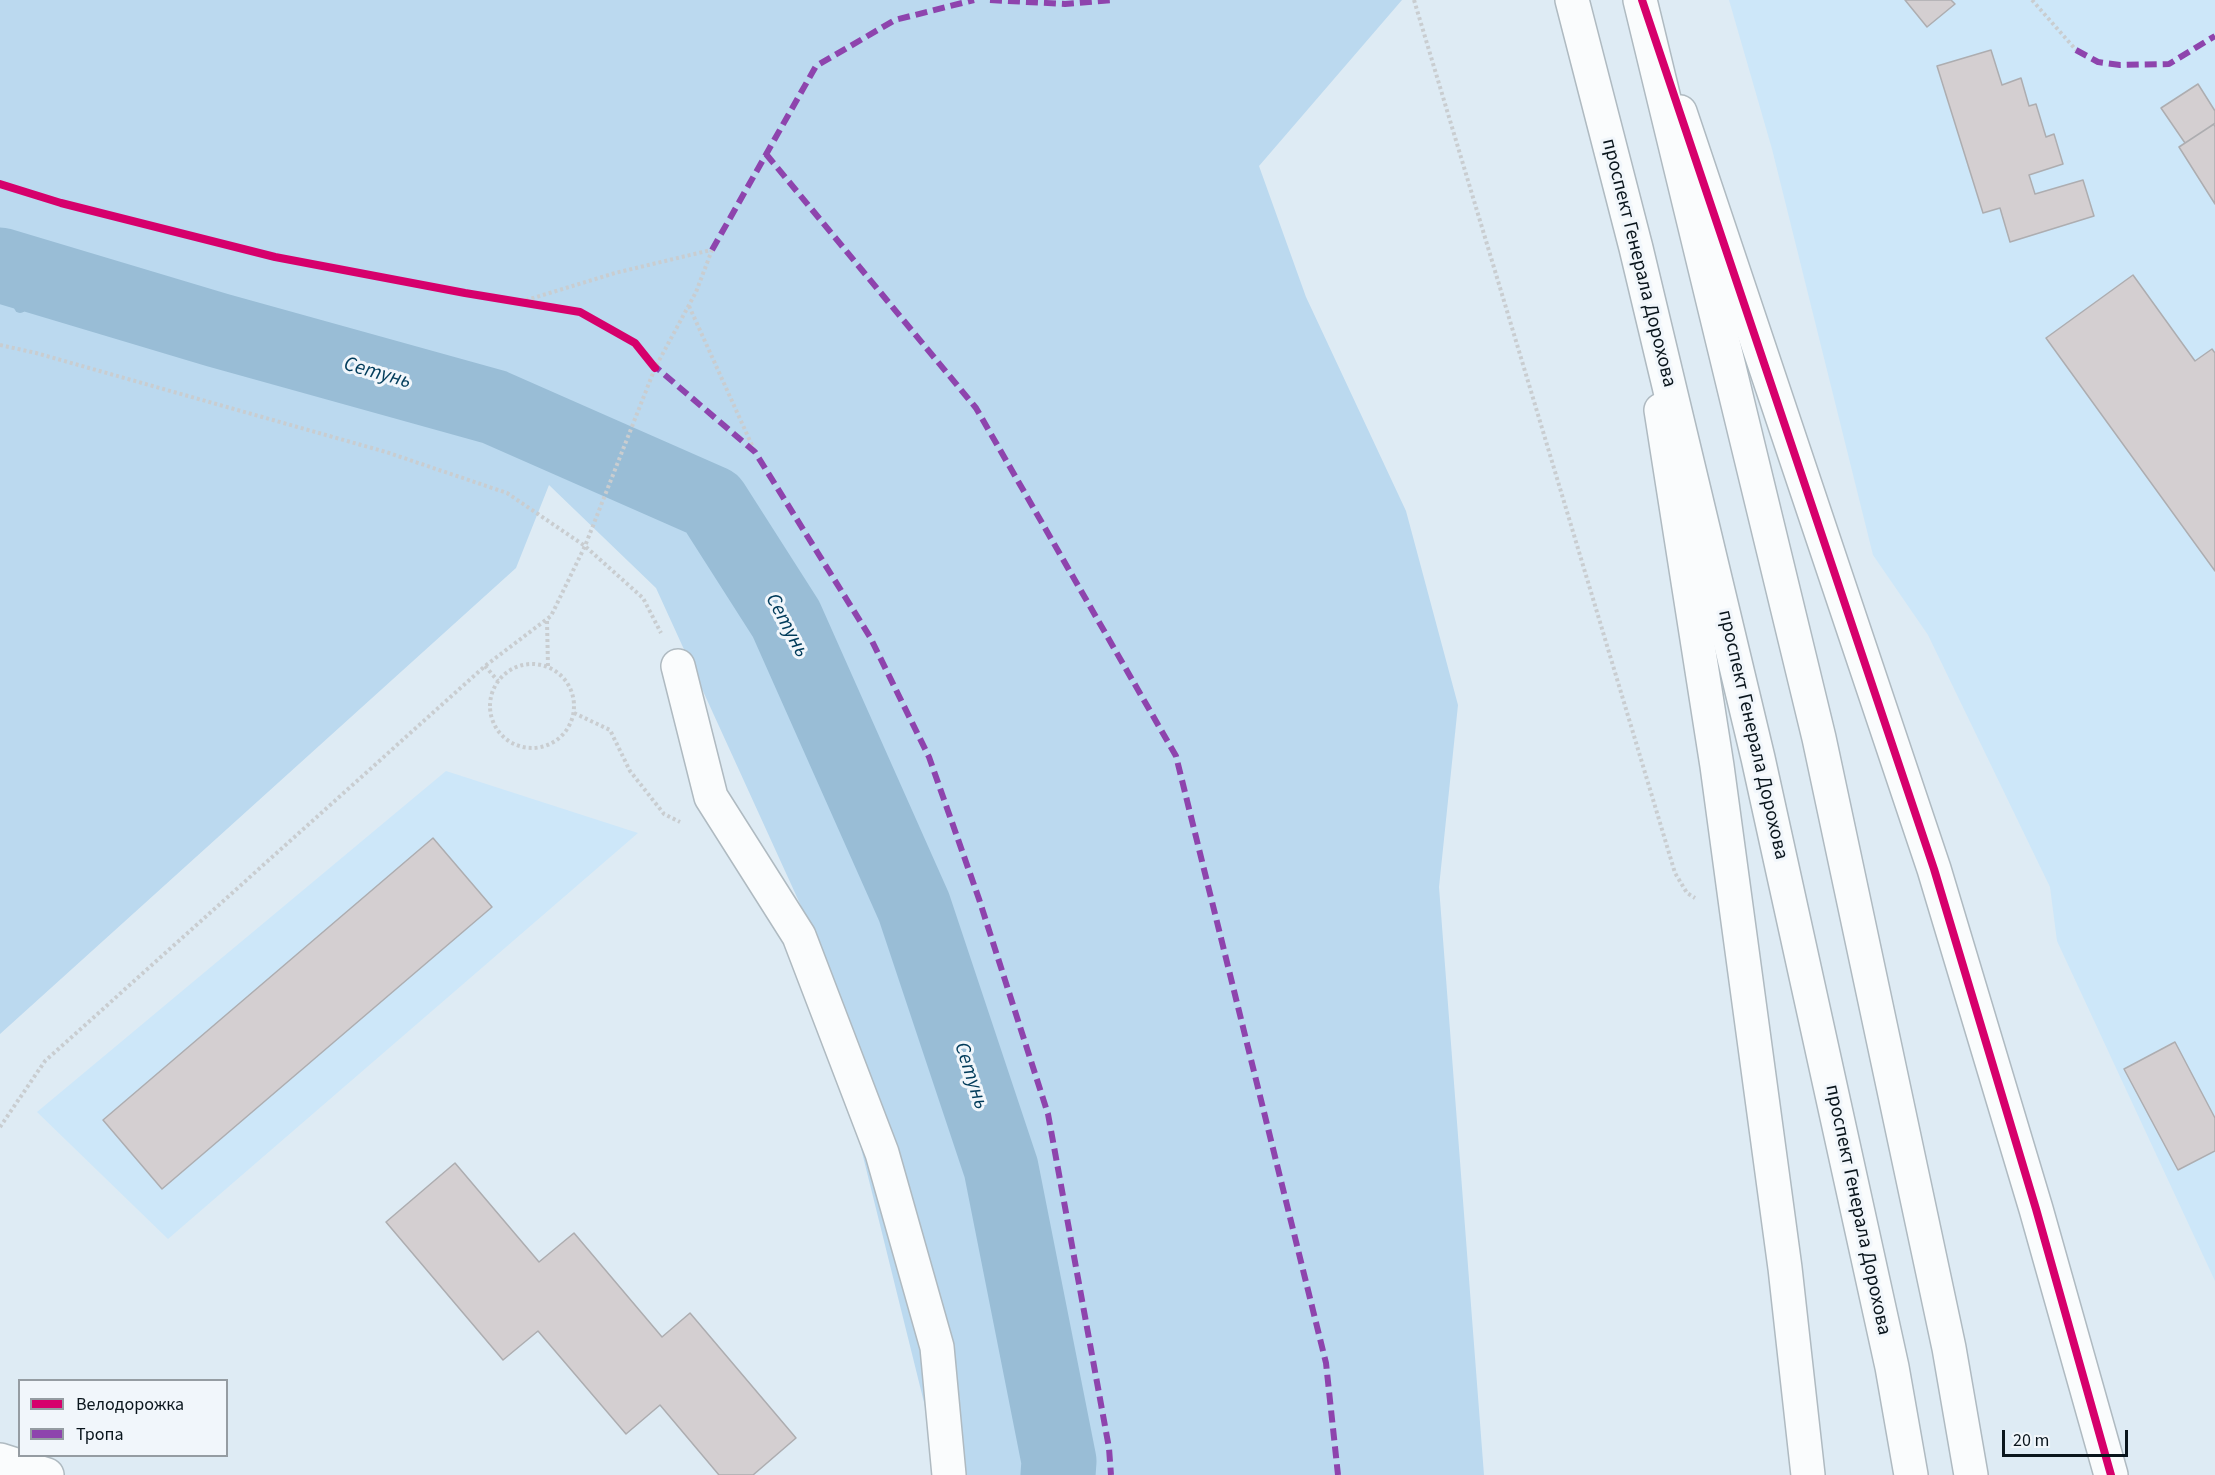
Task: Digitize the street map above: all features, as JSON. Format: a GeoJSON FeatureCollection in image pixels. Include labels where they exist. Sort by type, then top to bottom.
{"type":"FeatureCollection","features":[{"type":"Feature","properties":{"kind":"main road","name":"проспект Генерала Дорохова"},"geometry":{"type":"LineString","coordinates":[[1572,0],[1636,248],[1758,758],[1892,1367],[1911,1475]]}},
{"type":"Feature","properties":{"kind":"main road"},"geometry":{"type":"LineString","coordinates":[[1642,0],[1819,738],[1949,1348],[1971,1475]]}},
{"type":"Feature","properties":{"kind":"main road"},"geometry":{"type":"LineString","coordinates":[[1642,0],[1934,869],[2036,1209],[2111,1475]]}},
{"type":"Feature","properties":{"kind":"main road"},"geometry":{"type":"LineString","coordinates":[[1636,248],[1717,766],[1785,1268],[1808,1475]]}},
{"type":"Feature","properties":{"kind":"main road"},"geometry":{"type":"LineString","coordinates":[[678,666],[711,797],[799,936],[882,1153],[937,1347],[949,1475]]}},
{"type":"Feature","properties":{"kind":"main road"},"geometry":{"type":"LineString","coordinates":[[0,1460],[47,1475]]}},
{"type":"Feature","properties":{"kind":"path"},"geometry":{"type":"LineString","coordinates":[[1414,0],[1676,873],[1687,893],[1702,902]]}},
{"type":"Feature","properties":{"kind":"path"},"geometry":{"type":"LineString","coordinates":[[2032,0],[2076,50]]}},
{"type":"Feature","properties":{"kind":"path"},"geometry":{"type":"LineString","coordinates":[[0,1126],[45,1062],[485,666],[547,621],[585,546],[655,368],[688,306],[712,250],[615,273],[520,302]]}},
{"type":"Feature","properties":{"kind":"path"},"geometry":{"type":"LineString","coordinates":[[688,306],[755,452]]}},
{"type":"Feature","properties":{"kind":"path"},"geometry":{"type":"LineString","coordinates":[[0,345],[47,356],[386,452],[507,493],[585,546],[643,598],[678,666]]}},
{"type":"Feature","properties":{"kind":"path"},"geometry":{"type":"LineString","coordinates":[[547,621],[548,667]]}},
{"type":"Feature","properties":{"kind":"path"},"geometry":{"type":"LineString","coordinates":[[535,664],[548,667],[560,674],[569,686],[574,713],[569,726],[560,737],[536,748],[522,747],[509,742],[492,720],[489,707],[498,681],[508,671],[521,666],[535,664]]}},
{"type":"Feature","properties":{"kind":"path"},"geometry":{"type":"LineString","coordinates":[[485,666],[498,681]]}},
{"type":"Feature","properties":{"kind":"path"},"geometry":{"type":"LineString","coordinates":[[574,713],[610,730],[630,771],[664,814],[682,823]]}},
{"type":"Feature","properties":{"kind":"shaded area"},"geometry":{"type":"Polygon","coordinates":[[[0,0],[1402,0],[1259,166],[1306,297],[1406,511],[1458,705],[1439,887],[1484,1475],[942,1475],[801,906],[656,588],[549,485],[516,568],[0,1034],[0,0]]]}},
{"type":"Feature","properties":{"kind":"shaded area"},"geometry":{"type":"Polygon","coordinates":[[[1729,0],[2215,0],[2215,1281],[2057,941],[2050,887],[1928,635],[1873,555],[1772,149],[1729,0]]]}},
{"type":"Feature","properties":{"kind":"shaded area"},"geometry":{"type":"Polygon","coordinates":[[[446,771],[638,833],[168,1239],[37,1112],[446,771]]]}},
{"type":"Feature","properties":{"kind":"building"},"geometry":{"type":"Polygon","coordinates":[[[1905,0],[1951,0],[1955,4],[1927,27],[1905,0]]]}},
{"type":"Feature","properties":{"kind":"building"},"geometry":{"type":"Polygon","coordinates":[[[1991,50],[2002,85],[2021,78],[2029,106],[2036,104],[2046,137],[2054,134],[2063,164],[2029,175],[2035,194],[2083,180],[2094,216],[2010,242],[2000,208],[1983,213],[1937,66],[1991,50]]]}},
{"type":"Feature","properties":{"kind":"building"},"geometry":{"type":"Polygon","coordinates":[[[2198,84],[2215,111],[2215,123],[2185,143],[2161,108],[2198,84]]]}},
{"type":"Feature","properties":{"kind":"building"},"geometry":{"type":"Polygon","coordinates":[[[2214,124],[2215,127],[2215,204],[2179,147],[2214,124]]]}},
{"type":"Feature","properties":{"kind":"building"},"geometry":{"type":"Polygon","coordinates":[[[2133,275],[2195,361],[2212,349],[2215,353],[2215,571],[2046,338],[2133,275]]]}},
{"type":"Feature","properties":{"kind":"building"},"geometry":{"type":"Polygon","coordinates":[[[433,838],[492,907],[162,1189],[103,1120],[433,838]]]}},
{"type":"Feature","properties":{"kind":"building"},"geometry":{"type":"Polygon","coordinates":[[[2175,1042],[2215,1118],[2215,1151],[2178,1170],[2124,1069],[2175,1042]]]}},
{"type":"Feature","properties":{"kind":"building"},"geometry":{"type":"Polygon","coordinates":[[[455,1163],[539,1262],[574,1233],[662,1337],[690,1313],[796,1438],[753,1475],[719,1475],[660,1405],[626,1434],[538,1331],[503,1360],[386,1222],[455,1163]]]}},
{"type":"Feature","properties":{"kind":"waterway","name":"Сетунь"},"geometry":{"type":"LineString","coordinates":[[0,265],[217,330],[494,407],[712,503],[786,619],[914,907],[1001,1168],[1059,1461],[1058,1475]]}},
{"type":"Feature","properties":{"kind":"waterway"},"geometry":{"type":"LineString","coordinates":[[20,307],[46,280]]}},
{"type":"Feature","properties":{"kind":"marked path"},"geometry":{"type":"LineString","coordinates":[[712,250],[816,66],[895,20],[974,0]]}},
{"type":"Feature","properties":{"kind":"marked path"},"geometry":{"type":"LineString","coordinates":[[990,0],[1065,4],[1114,0]]}},
{"type":"Feature","properties":{"kind":"marked path"},"geometry":{"type":"LineString","coordinates":[[2076,50],[2098,62],[2120,65],[2169,64],[2215,36]]}},
{"type":"Feature","properties":{"kind":"marked path"},"geometry":{"type":"LineString","coordinates":[[766,154],[976,408],[1176,756],[1326,1363],[1338,1475]]}},
{"type":"Feature","properties":{"kind":"marked path"},"geometry":{"type":"LineString","coordinates":[[651,363],[755,452],[870,637],[929,757],[979,899],[1048,1114],[1109,1448],[1111,1475]]}},
{"type":"Feature","properties":{"kind":"cycle path"},"geometry":{"type":"LineString","coordinates":[[1642,0],[1934,869],[2036,1209],[2111,1475]]}},
{"type":"Feature","properties":{"kind":"cycle path"},"geometry":{"type":"LineString","coordinates":[[0,184],[61,203],[275,257],[580,312],[635,343],[655,368]]}}]}
